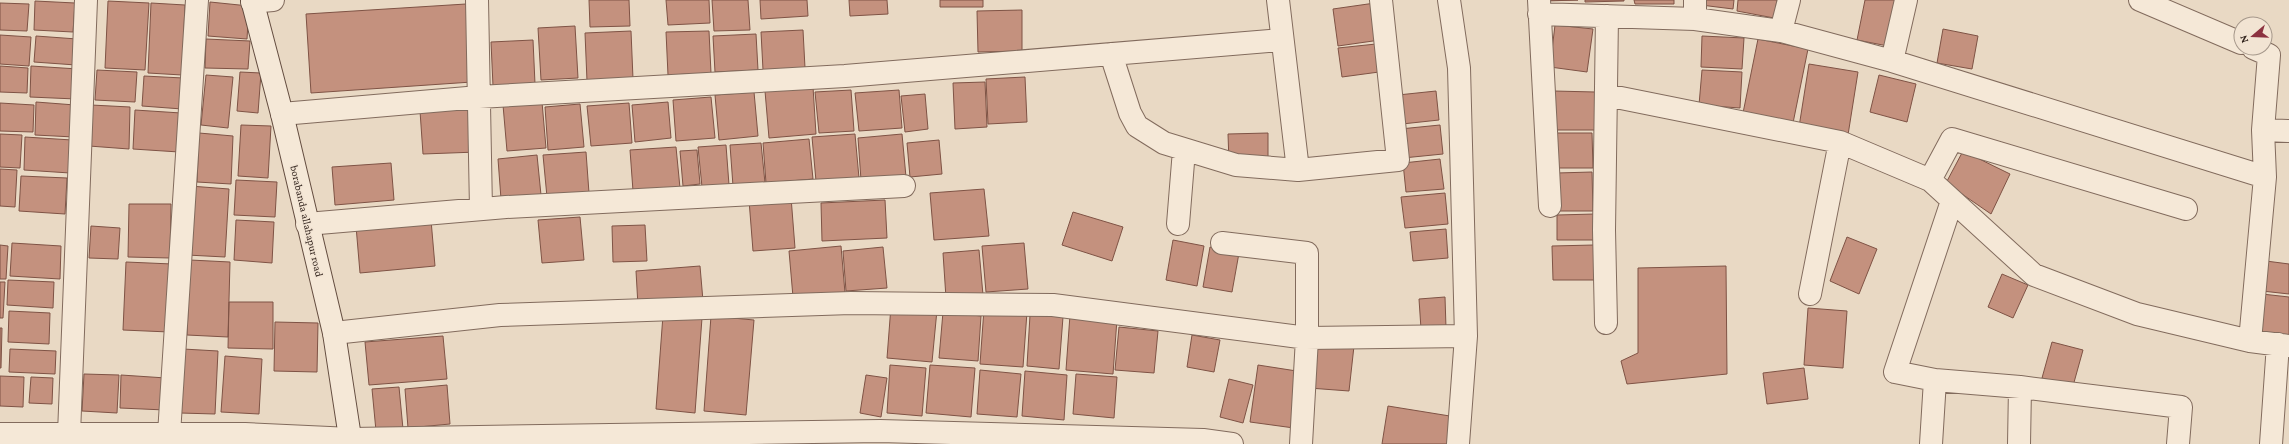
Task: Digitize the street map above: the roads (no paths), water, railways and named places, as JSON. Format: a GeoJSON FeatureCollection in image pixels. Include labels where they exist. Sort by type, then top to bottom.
{"type":"FeatureCollection","features":[{"type":"Feature","properties":{"kind":"street"},"geometry":{"type":"LineString","coordinates":[[69,434],[86,0]]}},
{"type":"Feature","properties":{"kind":"street"},"geometry":{"type":"LineString","coordinates":[[169,434],[197,0]]}},
{"type":"Feature","properties":{"kind":"street"},"geometry":{"type":"LineString","coordinates":[[477,0],[481,209]]}},
{"type":"Feature","properties":{"kind":"street"},"geometry":{"type":"LineString","coordinates":[[1278,0],[1298,170]]}},
{"type":"Feature","properties":{"kind":"street"},"geometry":{"type":"LineString","coordinates":[[1111,54],[1130,113],[1137,126],[1164,143],[1236,165],[1298,170],[1398,160],[1381,0]]}},
{"type":"Feature","properties":{"kind":"street"},"geometry":{"type":"LineString","coordinates":[[1449,0],[1459,68],[1466,336],[1458,444]]}},
{"type":"Feature","properties":{"kind":"street"},"geometry":{"type":"LineString","coordinates":[[1781,32],[1789,0]]}},
{"type":"Feature","properties":{"kind":"street"},"geometry":{"type":"LineString","coordinates":[[1892,61],[1906,0]]}},
{"type":"Feature","properties":{"kind":"street"},"geometry":{"type":"LineString","coordinates":[[2140,0],[2233,40]]}},
{"type":"Feature","properties":{"kind":"street","name":"borabanda allahapur road"},"geometry":{"type":"LineString","coordinates":[[259,1],[282,114],[334,333],[351,442]]}},
{"type":"Feature","properties":{"kind":"street"},"geometry":{"type":"LineString","coordinates":[[1550,206],[1539,7],[1608,16],[1695,9],[1892,61],[2265,177]]}},
{"type":"Feature","properties":{"kind":"street"},"geometry":{"type":"LineString","coordinates":[[1606,323],[1604,230],[1608,16]]}},
{"type":"Feature","properties":{"kind":"street"},"geometry":{"type":"LineString","coordinates":[[282,114],[479,97],[845,76],[1282,40]]}},
{"type":"Feature","properties":{"kind":"street"},"geometry":{"type":"LineString","coordinates":[[2250,341],[2265,177],[2263,130],[2269,56]]}},
{"type":"Feature","properties":{"kind":"street"},"geometry":{"type":"LineString","coordinates":[[1606,95],[1840,142],[1930,180],[2034,275],[2137,314],[2250,341],[2283,345],[2271,444]]}},
{"type":"Feature","properties":{"kind":"street"},"geometry":{"type":"LineString","coordinates":[[2263,130],[2289,131]]}},
{"type":"Feature","properties":{"kind":"street"},"geometry":{"type":"LineString","coordinates":[[1930,180],[1952,139],[2186,209]]}},
{"type":"Feature","properties":{"kind":"street"},"geometry":{"type":"LineString","coordinates":[[1810,294],[1840,142]]}},
{"type":"Feature","properties":{"kind":"street"},"geometry":{"type":"LineString","coordinates":[[1178,224],[1184,150]]}},
{"type":"Feature","properties":{"kind":"street"},"geometry":{"type":"LineString","coordinates":[[307,224],[481,209],[904,186]]}},
{"type":"Feature","properties":{"kind":"street"},"geometry":{"type":"LineString","coordinates":[[1952,201],[1895,372],[1935,380],[2020,387],[2181,407],[2178,444]]}},
{"type":"Feature","properties":{"kind":"street"},"geometry":{"type":"LineString","coordinates":[[1222,243],[1307,253],[1307,338],[1301,444]]}},
{"type":"Feature","properties":{"kind":"street"},"geometry":{"type":"LineString","coordinates":[[334,333],[500,316],[851,303],[1053,305],[1307,338],[1466,336]]}},
{"type":"Feature","properties":{"kind":"street"},"geometry":{"type":"LineString","coordinates":[[1931,444],[1935,380]]}},
{"type":"Feature","properties":{"kind":"street"},"geometry":{"type":"LineString","coordinates":[[2019,444],[2020,387]]}},
{"type":"Feature","properties":{"kind":"street"},"geometry":{"type":"LineString","coordinates":[[0,444],[0,434],[69,434],[124,439],[169,434],[244,439],[351,442],[659,439],[880,431],[1203,440],[1232,444]]}}]}
